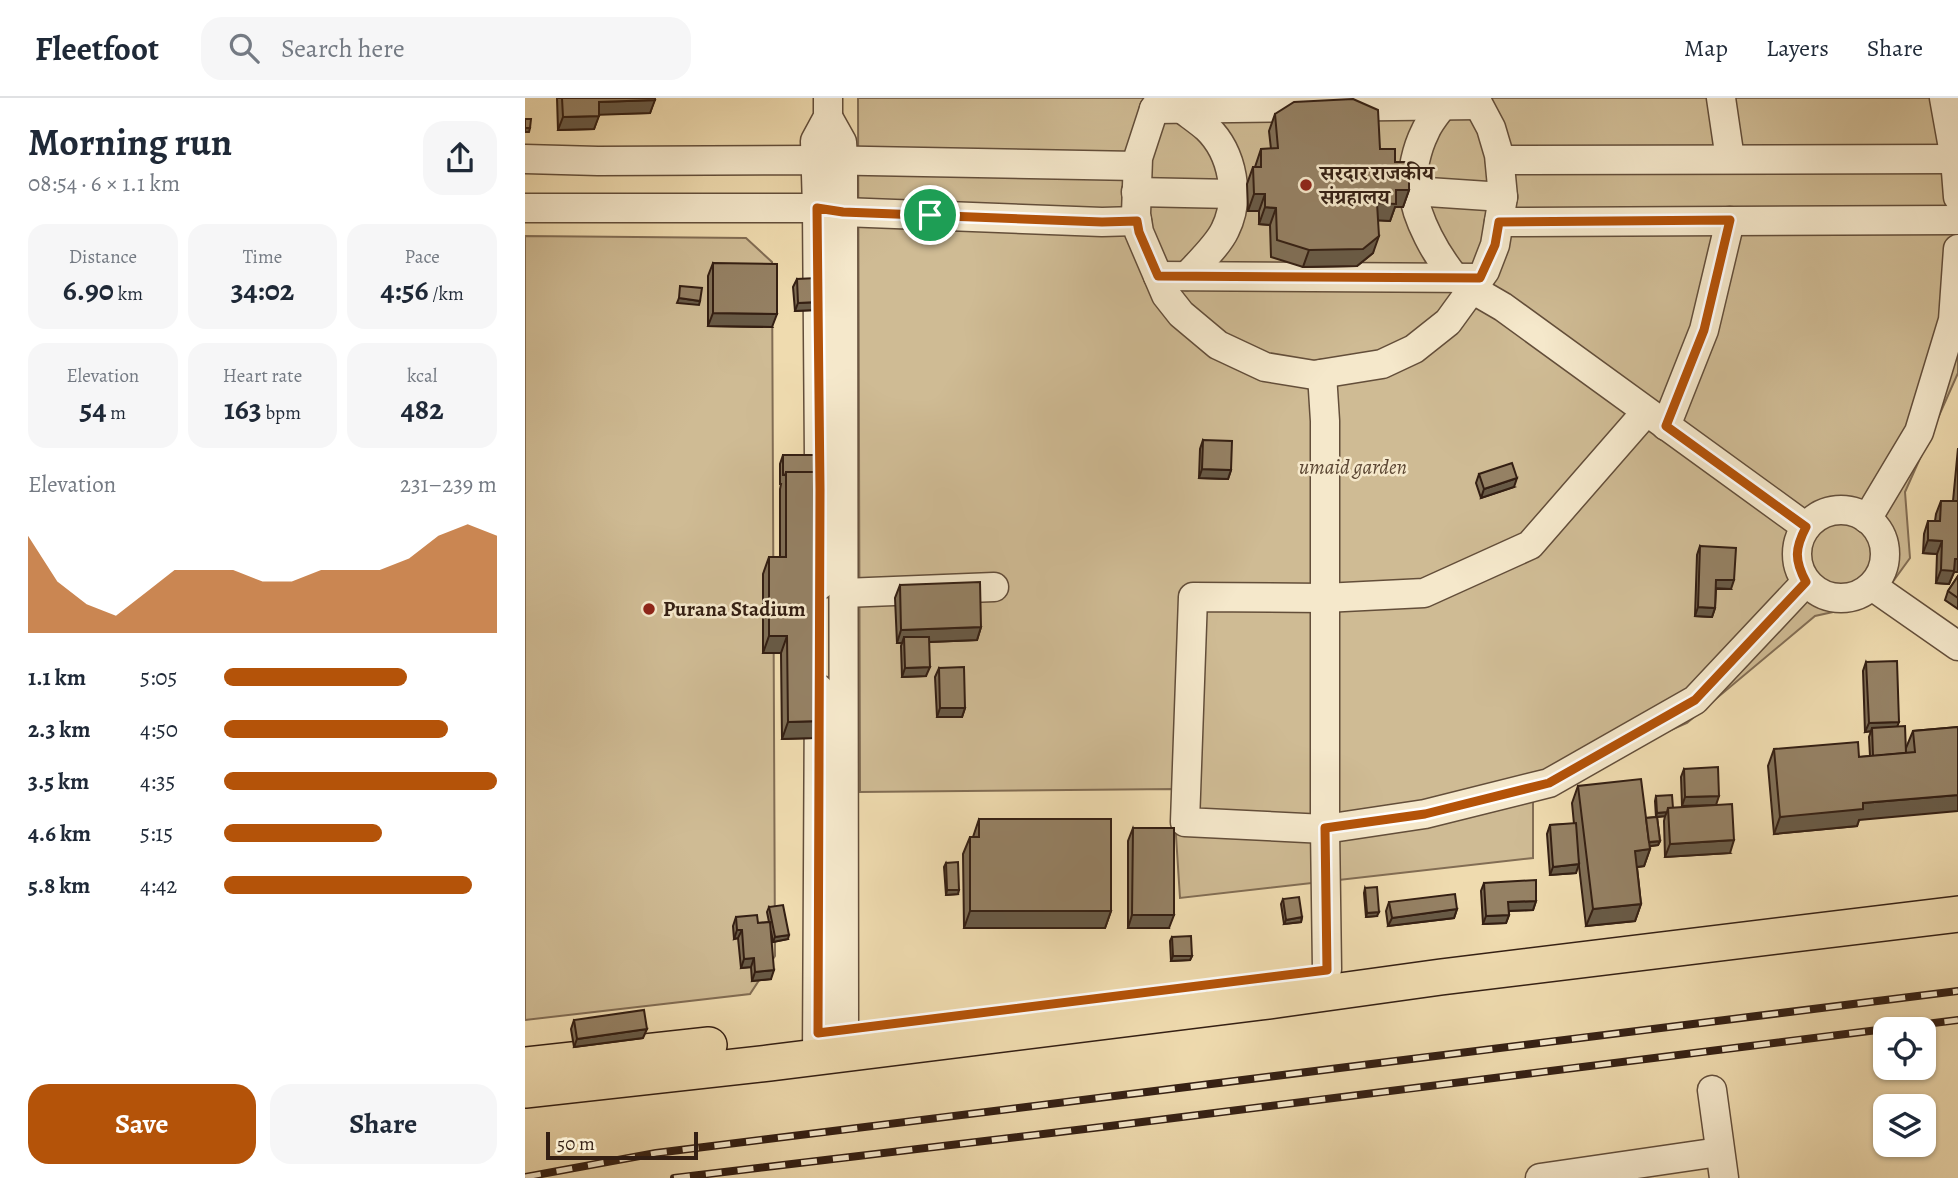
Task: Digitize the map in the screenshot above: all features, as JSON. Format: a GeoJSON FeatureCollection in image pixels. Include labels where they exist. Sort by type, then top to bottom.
{"type":"FeatureCollection","features":[{"type":"Feature","properties":{"kind":"main road"},"geometry":{"type":"LineString","coordinates":[[525,1090],[1327,970],[1958,890]]}},
{"type":"Feature","properties":{"kind":"main road"},"geometry":{"type":"LineString","coordinates":[[525,1065],[831,1043],[1261,1002],[1455,975],[1958,914]]}},
{"type":"Feature","properties":{"kind":"street"},"geometry":{"type":"LineString","coordinates":[[1721,98],[1730,159]]}},
{"type":"Feature","properties":{"kind":"street"},"geometry":{"type":"LineString","coordinates":[[1944,98],[1955,159],[1958,197]]}},
{"type":"Feature","properties":{"kind":"street"},"geometry":{"type":"LineString","coordinates":[[1477,101],[1492,128],[1500,160],[1501,209],[1495,245],[1469,282],[1448,322],[1413,349],[1382,364],[1314,375],[1265,367],[1218,345],[1181,314],[1166,295],[1139,232],[1138,158],[1166,105],[1443,105],[1477,101]]}},
{"type":"Feature","properties":{"kind":"street"},"geometry":{"type":"LineString","coordinates":[[1166,105],[1208,129],[1220,144],[1233,175],[1231,211],[1225,230],[1187,276]]}},
{"type":"Feature","properties":{"kind":"street"},"geometry":{"type":"LineString","coordinates":[[1443,105],[1425,129],[1418,151],[1413,191],[1423,223],[1444,264],[1806,527]]}},
{"type":"Feature","properties":{"kind":"street"},"geometry":{"type":"LineString","coordinates":[[828,108],[815,141],[815,160],[830,210],[844,593],[831,1043]]}},
{"type":"Feature","properties":{"kind":"street"},"geometry":{"type":"LineString","coordinates":[[828,108],[842,142],[843,160],[830,210],[820,489],[831,1043]]}},
{"type":"Feature","properties":{"kind":"street"},"geometry":{"type":"LineString","coordinates":[[525,159],[843,160],[1137,179],[1233,194]]}},
{"type":"Feature","properties":{"kind":"street"},"geometry":{"type":"LineString","coordinates":[[1500,160],[1955,159]]}},
{"type":"Feature","properties":{"kind":"street"},"geometry":{"type":"LineString","coordinates":[[596,206],[598,161]]}},
{"type":"Feature","properties":{"kind":"street"},"geometry":{"type":"LineString","coordinates":[[1413,191],[1501,209],[1730,220],[1958,220]]}},
{"type":"Feature","properties":{"kind":"street"},"geometry":{"type":"LineString","coordinates":[[525,208],[596,206],[830,210],[1102,222],[1137,221]]}},
{"type":"Feature","properties":{"kind":"street"},"geometry":{"type":"LineString","coordinates":[[1730,220],[1704,330],[1656,419],[1530,545],[1425,593],[1324,598],[1193,597],[1185,822],[1325,828],[1425,814],[1549,783],[1695,700],[1806,582]]}},
{"type":"Feature","properties":{"kind":"street"},"geometry":{"type":"LineString","coordinates":[[1867,519],[1919,432],[1953,320],[1958,249]]}},
{"type":"Feature","properties":{"kind":"street"},"geometry":{"type":"LineString","coordinates":[[1158,276],[1469,282]]}},
{"type":"Feature","properties":{"kind":"street"},"geometry":{"type":"LineString","coordinates":[[1322,373],[1325,421],[1327,970]]}},
{"type":"Feature","properties":{"kind":"street"},"geometry":{"type":"LineString","coordinates":[[1833,511],[1849,511],[1867,519],[1878,531],[1885,553],[1882,570],[1872,586],[1852,597],[1833,598],[1819,593],[1806,582],[1799,569],[1797,554],[1798,542],[1806,527],[1817,517],[1833,511]]}},
{"type":"Feature","properties":{"kind":"street"},"geometry":{"type":"LineString","coordinates":[[1872,586],[1958,646]]}},
{"type":"Feature","properties":{"kind":"street"},"geometry":{"type":"LineString","coordinates":[[844,593],[994,587]]}},
{"type":"Feature","properties":{"kind":"street"},"geometry":{"type":"LineString","coordinates":[[1540,1178],[1721,1165],[1712,1090]]}},
{"type":"Feature","properties":{"kind":"green space","name":"umaid garden"},"geometry":{"type":"Polygon","coordinates":[[[858,98],[1958,98],[1958,373],[1905,492],[1910,558],[1878,602],[1815,616],[1687,723],[1533,791],[1533,858],[1180,898],[1173,789],[860,792],[858,98]]]}},
{"type":"Feature","properties":{"kind":"green space","name":"Purana Stadium"},"geometry":{"type":"Polygon","coordinates":[[[525,236],[746,238],[772,262],[775,956],[750,994],[525,1020],[525,236]]]}},
{"type":"Feature","properties":{"kind":"building"},"geometry":{"type":"Polygon","coordinates":[[[562,98],[655,100],[599,102],[599,116],[563,117],[562,98]]]}},
{"type":"Feature","properties":{"kind":"building"},"geometry":{"type":"Polygon","coordinates":[[[1353,99],[1378,110],[1380,149],[1395,149],[1395,162],[1409,162],[1409,190],[1396,190],[1396,204],[1377,203],[1379,236],[1363,249],[1309,250],[1277,240],[1276,208],[1265,207],[1265,194],[1254,194],[1253,167],[1261,167],[1261,149],[1278,148],[1275,114],[1294,102],[1353,99]]]}},
{"type":"Feature","properties":{"kind":"building"},"geometry":{"type":"Polygon","coordinates":[[[525,119],[531,119],[530,128],[525,128],[525,119]]]}},
{"type":"Feature","properties":{"kind":"building"},"geometry":{"type":"Polygon","coordinates":[[[713,263],[777,264],[777,314],[713,313],[713,263]]]}},
{"type":"Feature","properties":{"kind":"building"},"geometry":{"type":"Polygon","coordinates":[[[817,278],[818,302],[798,303],[797,279],[817,278]]]}},
{"type":"Feature","properties":{"kind":"building"},"geometry":{"type":"Polygon","coordinates":[[[680,286],[702,288],[700,301],[679,298],[680,286]]]}},
{"type":"Feature","properties":{"kind":"building"},"geometry":{"type":"Polygon","coordinates":[[[1203,440],[1232,441],[1231,470],[1202,469],[1203,440]]]}},
{"type":"Feature","properties":{"kind":"building"},"geometry":{"type":"Polygon","coordinates":[[[783,455],[814,455],[814,472],[786,472],[783,475],[783,455]]]}},
{"type":"Feature","properties":{"kind":"building"},"geometry":{"type":"Polygon","coordinates":[[[1512,463],[1517,478],[1484,489],[1479,474],[1512,463]]]}},
{"type":"Feature","properties":{"kind":"building"},"geometry":{"type":"Polygon","coordinates":[[[786,472],[819,472],[820,721],[788,722],[787,636],[769,636],[769,557],[786,557],[786,472]]]}},
{"type":"Feature","properties":{"kind":"building"},"geometry":{"type":"Polygon","coordinates":[[[1941,501],[1958,501],[1958,559],[1955,559],[1954,571],[1941,570],[1942,541],[1928,540],[1928,521],[1940,521],[1941,501]]]}},
{"type":"Feature","properties":{"kind":"building"},"geometry":{"type":"Polygon","coordinates":[[[1700,546],[1736,548],[1734,580],[1716,580],[1715,608],[1698,607],[1700,546]]]}},
{"type":"Feature","properties":{"kind":"building"},"geometry":{"type":"Polygon","coordinates":[[[1958,576],[1958,598],[1948,591],[1958,576]]]}},
{"type":"Feature","properties":{"kind":"building"},"geometry":{"type":"Polygon","coordinates":[[[980,582],[981,627],[901,630],[900,585],[980,582]]]}},
{"type":"Feature","properties":{"kind":"building"},"geometry":{"type":"Polygon","coordinates":[[[904,637],[929,637],[930,667],[905,668],[904,637]]]}},
{"type":"Feature","properties":{"kind":"building"},"geometry":{"type":"Polygon","coordinates":[[[1897,661],[1899,722],[1869,723],[1866,662],[1897,661]]]}},
{"type":"Feature","properties":{"kind":"building"},"geometry":{"type":"Polygon","coordinates":[[[964,667],[965,708],[940,708],[939,668],[964,667]]]}},
{"type":"Feature","properties":{"kind":"building"},"geometry":{"type":"Polygon","coordinates":[[[1905,726],[1906,753],[1873,756],[1872,728],[1905,726]]]}},
{"type":"Feature","properties":{"kind":"building"},"geometry":{"type":"Polygon","coordinates":[[[1958,727],[1958,795],[1863,803],[1863,809],[1780,817],[1774,749],[1858,742],[1859,757],[1915,752],[1913,731],[1958,727]]]}},
{"type":"Feature","properties":{"kind":"building"},"geometry":{"type":"Polygon","coordinates":[[[1718,767],[1719,796],[1685,797],[1684,769],[1718,767]]]}},
{"type":"Feature","properties":{"kind":"building"},"geometry":{"type":"Polygon","coordinates":[[[1641,779],[1650,849],[1635,851],[1641,904],[1593,909],[1578,786],[1641,779]]]}},
{"type":"Feature","properties":{"kind":"building"},"geometry":{"type":"Polygon","coordinates":[[[1672,795],[1673,808],[1657,813],[1656,796],[1672,795]]]}},
{"type":"Feature","properties":{"kind":"building"},"geometry":{"type":"Polygon","coordinates":[[[1732,804],[1734,840],[1670,844],[1668,808],[1732,804]]]}},
{"type":"Feature","properties":{"kind":"building"},"geometry":{"type":"Polygon","coordinates":[[[1657,817],[1660,841],[1649,842],[1646,818],[1657,817]]]}},
{"type":"Feature","properties":{"kind":"building"},"geometry":{"type":"Polygon","coordinates":[[[979,819],[1111,819],[1111,911],[970,911],[970,837],[979,837],[979,819]]]}},
{"type":"Feature","properties":{"kind":"building"},"geometry":{"type":"Polygon","coordinates":[[[1576,823],[1579,864],[1553,867],[1550,825],[1576,823]]]}},
{"type":"Feature","properties":{"kind":"building"},"geometry":{"type":"Polygon","coordinates":[[[1133,828],[1174,828],[1174,915],[1132,915],[1133,828]]]}},
{"type":"Feature","properties":{"kind":"building"},"geometry":{"type":"Polygon","coordinates":[[[958,862],[959,890],[947,890],[946,863],[958,862]]]}},
{"type":"Feature","properties":{"kind":"building"},"geometry":{"type":"Polygon","coordinates":[[[1536,880],[1536,901],[1508,902],[1509,915],[1486,916],[1484,883],[1536,880]]]}},
{"type":"Feature","properties":{"kind":"building"},"geometry":{"type":"Polygon","coordinates":[[[1377,887],[1379,912],[1367,913],[1365,888],[1377,887]]]}},
{"type":"Feature","properties":{"kind":"building"},"geometry":{"type":"Polygon","coordinates":[[[1455,894],[1457,909],[1392,918],[1389,902],[1455,894]]]}},
{"type":"Feature","properties":{"kind":"building"},"geometry":{"type":"Polygon","coordinates":[[[1299,897],[1302,917],[1286,920],[1283,899],[1299,897]]]}},
{"type":"Feature","properties":{"kind":"building"},"geometry":{"type":"Polygon","coordinates":[[[783,905],[789,935],[775,937],[769,907],[783,905]]]}},
{"type":"Feature","properties":{"kind":"building"},"geometry":{"type":"Polygon","coordinates":[[[757,915],[758,923],[770,922],[774,970],[755,972],[754,958],[744,959],[742,930],[737,930],[736,917],[757,915]]]}},
{"type":"Feature","properties":{"kind":"building"},"geometry":{"type":"Polygon","coordinates":[[[1191,936],[1192,956],[1173,956],[1172,937],[1191,936]]]}},
{"type":"Feature","properties":{"kind":"building"},"geometry":{"type":"Polygon","coordinates":[[[644,1010],[647,1029],[577,1039],[574,1020],[644,1010]]]}},
{"type":"Feature","properties":{"kind":"railway"},"geometry":{"type":"LineString","coordinates":[[525,1177],[656,1153],[1958,991]]}},
{"type":"Feature","properties":{"kind":"railway"},"geometry":{"type":"LineString","coordinates":[[674,1178],[1958,1020]]}},
{"type":"Feature","properties":{"kind":"place","name":"सरदार राजकीय संग्रहालय"},"geometry":{"type":"Point","coordinates":[1306,185]}},
{"type":"Feature","properties":{"kind":"place","name":"Purana Stadium"},"geometry":{"type":"Point","coordinates":[649,609]}},
{"type":"Feature","properties":{"kind":"route"},"geometry":{"type":"LineString","coordinates":[[817,208],[843,212],[930,215],[1137,221],[1158,276],[1455,278],[1480,278],[1495,245],[1499,222],[1730,220],[1704,330],[1666,426],[1806,527],[1798,542],[1797,554],[1799,569],[1806,582],[1695,700],[1549,783],[1425,814],[1325,828],[1327,970],[818,1033],[820,489],[817,208]]}}]}
